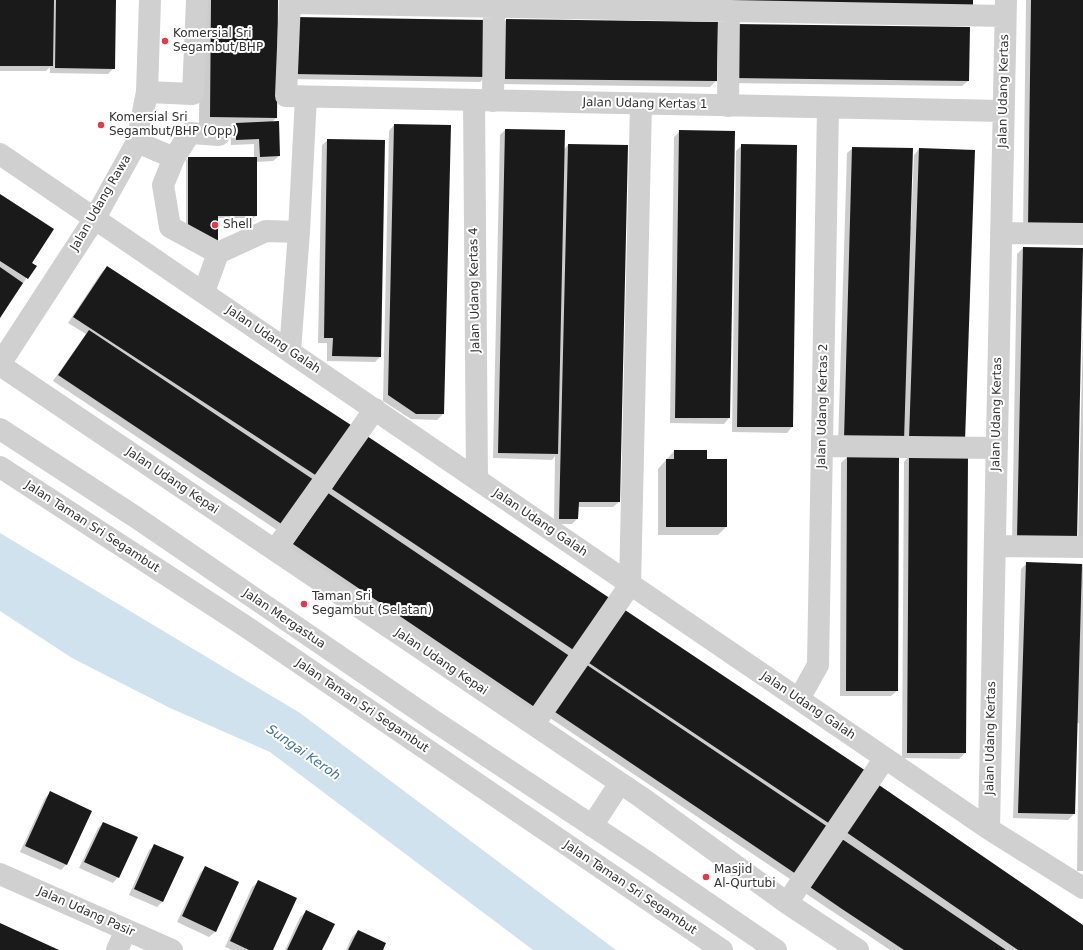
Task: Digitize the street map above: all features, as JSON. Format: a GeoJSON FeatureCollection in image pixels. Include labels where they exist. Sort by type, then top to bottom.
{"type":"FeatureCollection","features":[{"type":"Feature","properties":{"kind":"street","name":"Jalan Udang Rawa"},"geometry":{"type":"LineString","coordinates":[[0,364],[96,218],[137,142],[147,92],[150,0]]}},
{"type":"Feature","properties":{"kind":"street"},"geometry":{"type":"LineString","coordinates":[[147,92],[193,94],[197,0]]}},
{"type":"Feature","properties":{"kind":"street"},"geometry":{"type":"LineString","coordinates":[[290,351],[299,232],[296,97],[290,2],[494,7],[630,5],[729,11],[1005,8]]}},
{"type":"Feature","properties":{"kind":"street","name":"Jalan Udang Kertas 4"},"geometry":{"type":"LineString","coordinates":[[477,479],[483,101],[494,7]]}},
{"type":"Feature","properties":{"kind":"street","name":"Jalan Udang Kertas"},"geometry":{"type":"LineString","coordinates":[[989,829],[1005,8]]}},
{"type":"Feature","properties":{"kind":"street"},"geometry":{"type":"LineString","coordinates":[[728,106],[729,11]]}},
{"type":"Feature","properties":{"kind":"street","name":"Jalan Udang Kertas 1"},"geometry":{"type":"LineString","coordinates":[[296,97],[1003,111]]}},
{"type":"Feature","properties":{"kind":"street"},"geometry":{"type":"LineString","coordinates":[[534,724],[630,585],[641,104]]}},
{"type":"Feature","properties":{"kind":"street","name":"Jalan Udang Kertas 2"},"geometry":{"type":"LineString","coordinates":[[799,699],[818,665],[828,108]]}},
{"type":"Feature","properties":{"kind":"street"},"geometry":{"type":"LineString","coordinates":[[218,253],[170,227],[162,185],[174,158],[190,133],[219,135]]}},
{"type":"Feature","properties":{"kind":"street"},"geometry":{"type":"LineString","coordinates":[[137,142],[174,158]]}},
{"type":"Feature","properties":{"kind":"street","name":"Jalan Udang Galah"},"geometry":{"type":"LineString","coordinates":[[0,154],[96,218],[630,585],[989,829],[1083,888]]}},
{"type":"Feature","properties":{"kind":"street"},"geometry":{"type":"LineString","coordinates":[[204,292],[218,253],[266,231],[299,232]]}},
{"type":"Feature","properties":{"kind":"street"},"geometry":{"type":"LineString","coordinates":[[1001,233],[1083,234]]}},
{"type":"Feature","properties":{"kind":"street","name":"Jalan Udang Kepai"},"geometry":{"type":"LineString","coordinates":[[0,364],[534,724],[620,783],[787,903],[858,950]]}},
{"type":"Feature","properties":{"kind":"street"},"geometry":{"type":"LineString","coordinates":[[275,550],[375,409]]}},
{"type":"Feature","properties":{"kind":"street","name":"Jalan Mergastua"},"geometry":{"type":"LineString","coordinates":[[0,429],[137,518],[431,719],[592,826]]}},
{"type":"Feature","properties":{"kind":"street"},"geometry":{"type":"LineString","coordinates":[[822,446],[997,448]]}},
{"type":"Feature","properties":{"kind":"street","name":"Jalan Taman Sri Segambut"},"geometry":{"type":"LineString","coordinates":[[0,467],[245,626],[722,950]]}},
{"type":"Feature","properties":{"kind":"street"},"geometry":{"type":"LineString","coordinates":[[995,546],[1083,547]]}},
{"type":"Feature","properties":{"kind":"street"},"geometry":{"type":"LineString","coordinates":[[787,903],[885,758]]}},
{"type":"Feature","properties":{"kind":"street"},"geometry":{"type":"LineString","coordinates":[[620,783],[592,826],[776,950]]}},
{"type":"Feature","properties":{"kind":"street","name":"Jalan Udang Pasir"},"geometry":{"type":"LineString","coordinates":[[0,874],[172,950]]}},
{"type":"Feature","properties":{"kind":"street"},"geometry":{"type":"LineString","coordinates":[[117,950],[126,930]]}},
{"type":"Feature","properties":{"kind":"water","name":"Sungai Keroh"},"geometry":{"type":"Polygon","coordinates":[[[0,533],[300,713],[616,950],[533,950],[270,752],[170,708],[72,658],[0,611],[0,533]]]}},
{"type":"Feature","properties":{"kind":"building"},"geometry":{"type":"Polygon","coordinates":[[[0,0],[54,0],[53,66],[0,66],[0,0]]]}},
{"type":"Feature","properties":{"kind":"building"},"geometry":{"type":"Polygon","coordinates":[[[56,0],[116,0],[115,69],[55,68],[56,0]]]}},
{"type":"Feature","properties":{"kind":"building"},"geometry":{"type":"Polygon","coordinates":[[[211,0],[278,0],[277,118],[210,117],[211,0]]]}},
{"type":"Feature","properties":{"kind":"building"},"geometry":{"type":"Polygon","coordinates":[[[645,0],[973,0],[973,10],[645,0]]]}},
{"type":"Feature","properties":{"kind":"building"},"geometry":{"type":"Polygon","coordinates":[[[1031,0],[1083,0],[1083,229],[1028,228],[1031,0]]]}},
{"type":"Feature","properties":{"kind":"building"},"geometry":{"type":"Polygon","coordinates":[[[294,17],[487,20],[486,77],[293,74],[294,17]]]}},
{"type":"Feature","properties":{"kind":"building"},"geometry":{"type":"Polygon","coordinates":[[[506,19],[718,22],[717,81],[505,79],[506,19]]]}},
{"type":"Feature","properties":{"kind":"building"},"geometry":{"type":"Polygon","coordinates":[[[734,24],[970,27],[969,81],[733,78],[734,24]]]}},
{"type":"Feature","properties":{"kind":"building"},"geometry":{"type":"Polygon","coordinates":[[[279,121],[280,156],[260,157],[259,139],[236,140],[236,123],[279,121]]]}},
{"type":"Feature","properties":{"kind":"building"},"geometry":{"type":"Polygon","coordinates":[[[394,124],[451,125],[444,414],[416,414],[388,395],[394,124]]]}},
{"type":"Feature","properties":{"kind":"building"},"geometry":{"type":"Polygon","coordinates":[[[505,129],[565,130],[558,454],[498,453],[505,129]]]}},
{"type":"Feature","properties":{"kind":"building"},"geometry":{"type":"Polygon","coordinates":[[[679,130],[735,131],[730,418],[675,418],[679,130]]]}},
{"type":"Feature","properties":{"kind":"building"},"geometry":{"type":"Polygon","coordinates":[[[327,139],[385,140],[381,357],[332,356],[333,338],[324,338],[327,139]]]}},
{"type":"Feature","properties":{"kind":"building"},"geometry":{"type":"Polygon","coordinates":[[[568,144],[628,145],[620,502],[579,502],[578,519],[559,519],[568,144]]]}},
{"type":"Feature","properties":{"kind":"building"},"geometry":{"type":"Polygon","coordinates":[[[741,144],[797,145],[793,427],[737,427],[741,144]]]}},
{"type":"Feature","properties":{"kind":"building"},"geometry":{"type":"Polygon","coordinates":[[[852,147],[913,148],[904,441],[844,439],[852,147]]]}},
{"type":"Feature","properties":{"kind":"building"},"geometry":{"type":"Polygon","coordinates":[[[919,148],[975,150],[965,441],[909,439],[919,148]]]}},
{"type":"Feature","properties":{"kind":"building"},"geometry":{"type":"Polygon","coordinates":[[[188,157],[257,157],[257,216],[218,216],[218,245],[188,245],[188,157]]]}},
{"type":"Feature","properties":{"kind":"building"},"geometry":{"type":"Polygon","coordinates":[[[0,194],[54,229],[32,263],[37,266],[28,279],[0,261],[0,194]]]}},
{"type":"Feature","properties":{"kind":"building"},"geometry":{"type":"Polygon","coordinates":[[[1023,247],[1083,248],[1077,540],[1017,538],[1023,247]]]}},
{"type":"Feature","properties":{"kind":"building"},"geometry":{"type":"Polygon","coordinates":[[[107,266],[354,427],[320,478],[73,317],[107,266]]]}},
{"type":"Feature","properties":{"kind":"building"},"geometry":{"type":"Polygon","coordinates":[[[0,267],[23,283],[0,318],[0,267]]]}},
{"type":"Feature","properties":{"kind":"building"},"geometry":{"type":"Polygon","coordinates":[[[89,330],[317,482],[286,527],[58,375],[89,330]]]}},
{"type":"Feature","properties":{"kind":"building"},"geometry":{"type":"Polygon","coordinates":[[[367,436],[611,599],[575,651],[332,489],[367,436]]]}},
{"type":"Feature","properties":{"kind":"building"},"geometry":{"type":"Polygon","coordinates":[[[674,450],[707,450],[707,459],[727,459],[727,527],[666,527],[666,459],[674,459],[674,450]]]}},
{"type":"Feature","properties":{"kind":"building"},"geometry":{"type":"Polygon","coordinates":[[[909,455],[968,456],[966,753],[907,753],[909,455]]]}},
{"type":"Feature","properties":{"kind":"building"},"geometry":{"type":"Polygon","coordinates":[[[847,456],[899,456],[898,691],[846,691],[847,456]]]}},
{"type":"Feature","properties":{"kind":"building"},"geometry":{"type":"Polygon","coordinates":[[[328,493],[571,657],[536,708],[293,544],[328,493]]]}},
{"type":"Feature","properties":{"kind":"building"},"geometry":{"type":"Polygon","coordinates":[[[1026,562],[1082,564],[1075,814],[1018,813],[1026,562]]]}},
{"type":"Feature","properties":{"kind":"building"},"geometry":{"type":"Polygon","coordinates":[[[625,610],[866,771],[830,824],[589,663],[625,610]]]}},
{"type":"Feature","properties":{"kind":"building"},"geometry":{"type":"Polygon","coordinates":[[[587,665],[828,827],[796,874],[555,712],[587,665]]]}},
{"type":"Feature","properties":{"kind":"building"},"geometry":{"type":"Polygon","coordinates":[[[879,785],[1083,925],[1083,950],[1018,950],[846,832],[879,785]]]}},
{"type":"Feature","properties":{"kind":"building"},"geometry":{"type":"Polygon","coordinates":[[[50,791],[92,811],[67,865],[25,846],[50,791]]]}},
{"type":"Feature","properties":{"kind":"building"},"geometry":{"type":"Polygon","coordinates":[[[103,822],[138,837],[119,878],[84,862],[103,822]]]}},
{"type":"Feature","properties":{"kind":"building"},"geometry":{"type":"Polygon","coordinates":[[[842,839],[1006,950],[904,950],[842,909],[810,887],[842,839]]]}},
{"type":"Feature","properties":{"kind":"building"},"geometry":{"type":"Polygon","coordinates":[[[154,844],[184,857],[163,902],[134,889],[154,844]]]}},
{"type":"Feature","properties":{"kind":"building"},"geometry":{"type":"Polygon","coordinates":[[[205,866],[239,882],[216,932],[182,916],[205,866]]]}},
{"type":"Feature","properties":{"kind":"building"},"geometry":{"type":"Polygon","coordinates":[[[258,880],[297,898],[273,950],[249,950],[230,941],[258,880]]]}},
{"type":"Feature","properties":{"kind":"building"},"geometry":{"type":"Polygon","coordinates":[[[306,910],[335,924],[322,950],[287,950],[306,910]]]}},
{"type":"Feature","properties":{"kind":"building"},"geometry":{"type":"Polygon","coordinates":[[[0,923],[59,950],[0,950],[0,923]]]}},
{"type":"Feature","properties":{"kind":"building"},"geometry":{"type":"Polygon","coordinates":[[[358,930],[386,943],[383,950],[348,950],[358,930]]]}},
{"type":"Feature","properties":{"kind":"place","name":"Komersial Sri Segambut/BHP"},"geometry":{"type":"Point","coordinates":[165,41]}},
{"type":"Feature","properties":{"kind":"place","name":"Komersial Sri Segambut/BHP (Opp)"},"geometry":{"type":"Point","coordinates":[101,125]}},
{"type":"Feature","properties":{"kind":"place","name":"Shell"},"geometry":{"type":"Point","coordinates":[215,225]}},
{"type":"Feature","properties":{"kind":"place","name":"Taman Sri Segambut (Selatan)"},"geometry":{"type":"Point","coordinates":[304,604]}},
{"type":"Feature","properties":{"kind":"place","name":"Masjid Al-Qurtubi"},"geometry":{"type":"Point","coordinates":[706,877]}}]}
